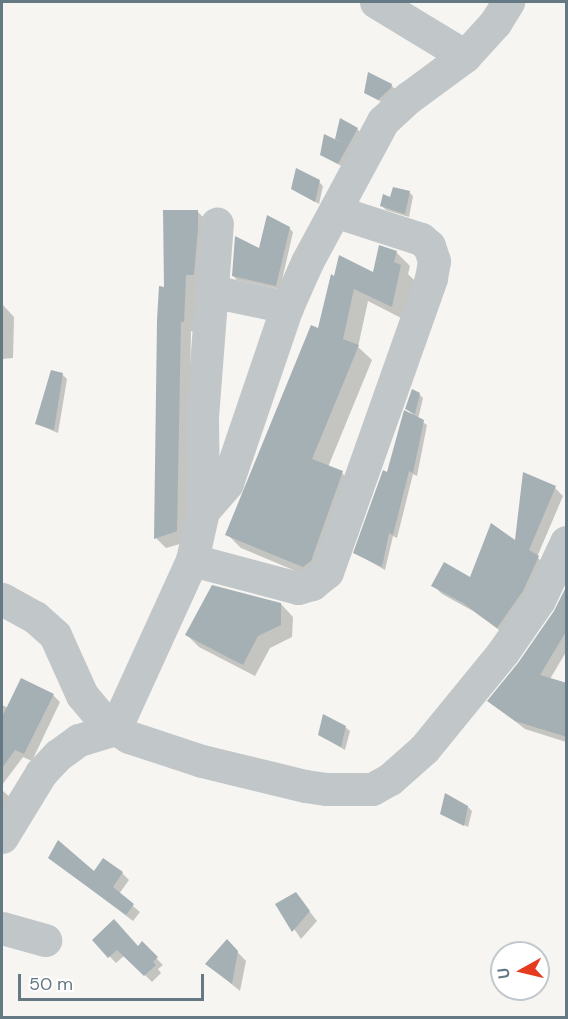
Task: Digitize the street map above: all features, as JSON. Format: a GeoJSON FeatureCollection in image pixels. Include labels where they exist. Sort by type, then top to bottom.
{"type":"FeatureCollection","features":[{"type":"Feature","properties":{"kind":"street"},"geometry":{"type":"LineString","coordinates":[[376,2],[465,56]]}},
{"type":"Feature","properties":{"kind":"street"},"geometry":{"type":"LineString","coordinates":[[203,512],[227,483],[287,307],[383,121],[408,98],[465,56],[495,23],[508,2]]}},
{"type":"Feature","properties":{"kind":"street"},"geometry":{"type":"LineString","coordinates":[[192,560],[298,588],[312,584],[327,572],[431,278],[434,261],[429,246],[421,239],[335,211]]}},
{"type":"Feature","properties":{"kind":"street"},"geometry":{"type":"LineString","coordinates":[[2,837],[41,773],[58,755],[79,740],[115,729],[192,560],[203,512],[201,417],[217,225]]}},
{"type":"Feature","properties":{"kind":"street"},"geometry":{"type":"LineString","coordinates":[[212,291],[287,307]]}},
{"type":"Feature","properties":{"kind":"street"},"geometry":{"type":"LineString","coordinates":[[2,599],[35,616],[55,635],[82,695],[102,720],[129,737],[202,761],[305,786],[327,789],[372,789],[390,779],[424,749],[503,652],[539,600],[567,542]]}},
{"type":"Feature","properties":{"kind":"street"},"geometry":{"type":"LineString","coordinates":[[2,928],[45,940]]}},
{"type":"Feature","properties":{"kind":"building"},"geometry":{"type":"Polygon","coordinates":[[[368,72],[392,84],[391,88],[378,100],[364,93],[368,72]]]}},
{"type":"Feature","properties":{"kind":"building"},"geometry":{"type":"Polygon","coordinates":[[[340,118],[358,128],[338,164],[320,155],[324,134],[347,145],[335,139],[340,118]]]}},
{"type":"Feature","properties":{"kind":"building"},"geometry":{"type":"Polygon","coordinates":[[[296,168],[320,180],[315,202],[291,189],[296,168]]]}},
{"type":"Feature","properties":{"kind":"building"},"geometry":{"type":"Polygon","coordinates":[[[393,187],[410,191],[405,214],[380,206],[383,194],[390,197],[393,187]]]}},
{"type":"Feature","properties":{"kind":"building"},"geometry":{"type":"Polygon","coordinates":[[[163,210],[198,210],[198,228],[194,275],[186,275],[184,322],[181,322],[177,531],[154,539],[157,320],[159,286],[164,287],[163,210]]]}},
{"type":"Feature","properties":{"kind":"building"},"geometry":{"type":"Polygon","coordinates":[[[267,215],[290,227],[276,286],[232,276],[235,236],[259,248],[267,215]]]}},
{"type":"Feature","properties":{"kind":"building"},"geometry":{"type":"Polygon","coordinates":[[[379,245],[397,251],[394,262],[401,265],[392,307],[354,289],[343,339],[359,345],[312,459],[343,471],[311,561],[303,567],[225,535],[311,325],[318,328],[331,274],[334,276],[339,255],[373,272],[379,245]]]}},
{"type":"Feature","properties":{"kind":"building"},"geometry":{"type":"Polygon","coordinates":[[[51,370],[63,373],[54,430],[35,424],[51,370]]]}},
{"type":"Feature","properties":{"kind":"building"},"geometry":{"type":"Polygon","coordinates":[[[412,389],[420,393],[415,414],[405,409],[412,389]]]}},
{"type":"Feature","properties":{"kind":"building"},"geometry":{"type":"Polygon","coordinates":[[[404,410],[424,420],[413,473],[409,471],[393,535],[389,533],[382,567],[353,553],[383,470],[387,472],[404,410]]]}},
{"type":"Feature","properties":{"kind":"building"},"geometry":{"type":"Polygon","coordinates":[[[523,472],[556,486],[529,550],[539,556],[523,591],[497,628],[463,603],[431,586],[444,562],[470,577],[491,523],[515,540],[523,472]]]}},
{"type":"Feature","properties":{"kind":"building"},"geometry":{"type":"Polygon","coordinates":[[[212,585],[281,603],[281,625],[258,636],[243,665],[185,635],[212,585]]]}},
{"type":"Feature","properties":{"kind":"building"},"geometry":{"type":"Polygon","coordinates":[[[567,585],[567,630],[540,675],[567,683],[567,737],[515,721],[487,701],[518,663],[554,611],[567,585]]]}},
{"type":"Feature","properties":{"kind":"building"},"geometry":{"type":"Polygon","coordinates":[[[21,678],[54,694],[24,754],[15,750],[2,768],[2,717],[21,678]]]}},
{"type":"Feature","properties":{"kind":"building"},"geometry":{"type":"Polygon","coordinates":[[[323,714],[346,726],[341,747],[318,735],[323,714]]]}},
{"type":"Feature","properties":{"kind":"building"},"geometry":{"type":"Polygon","coordinates":[[[445,793],[468,806],[464,826],[440,814],[445,793]]]}},
{"type":"Feature","properties":{"kind":"building"},"geometry":{"type":"Polygon","coordinates":[[[58,840],[94,871],[103,858],[123,872],[113,887],[134,904],[126,915],[48,858],[58,840]]]}},
{"type":"Feature","properties":{"kind":"building"},"geometry":{"type":"Polygon","coordinates":[[[296,892],[310,911],[292,932],[275,904],[296,892]]]}},
{"type":"Feature","properties":{"kind":"building"},"geometry":{"type":"Polygon","coordinates":[[[114,919],[138,946],[142,941],[158,957],[153,962],[156,965],[144,976],[117,950],[108,958],[92,940],[114,919]]]}},
{"type":"Feature","properties":{"kind":"building"},"geometry":{"type":"Polygon","coordinates":[[[227,939],[238,951],[232,984],[205,964],[227,939]]]}}]}
